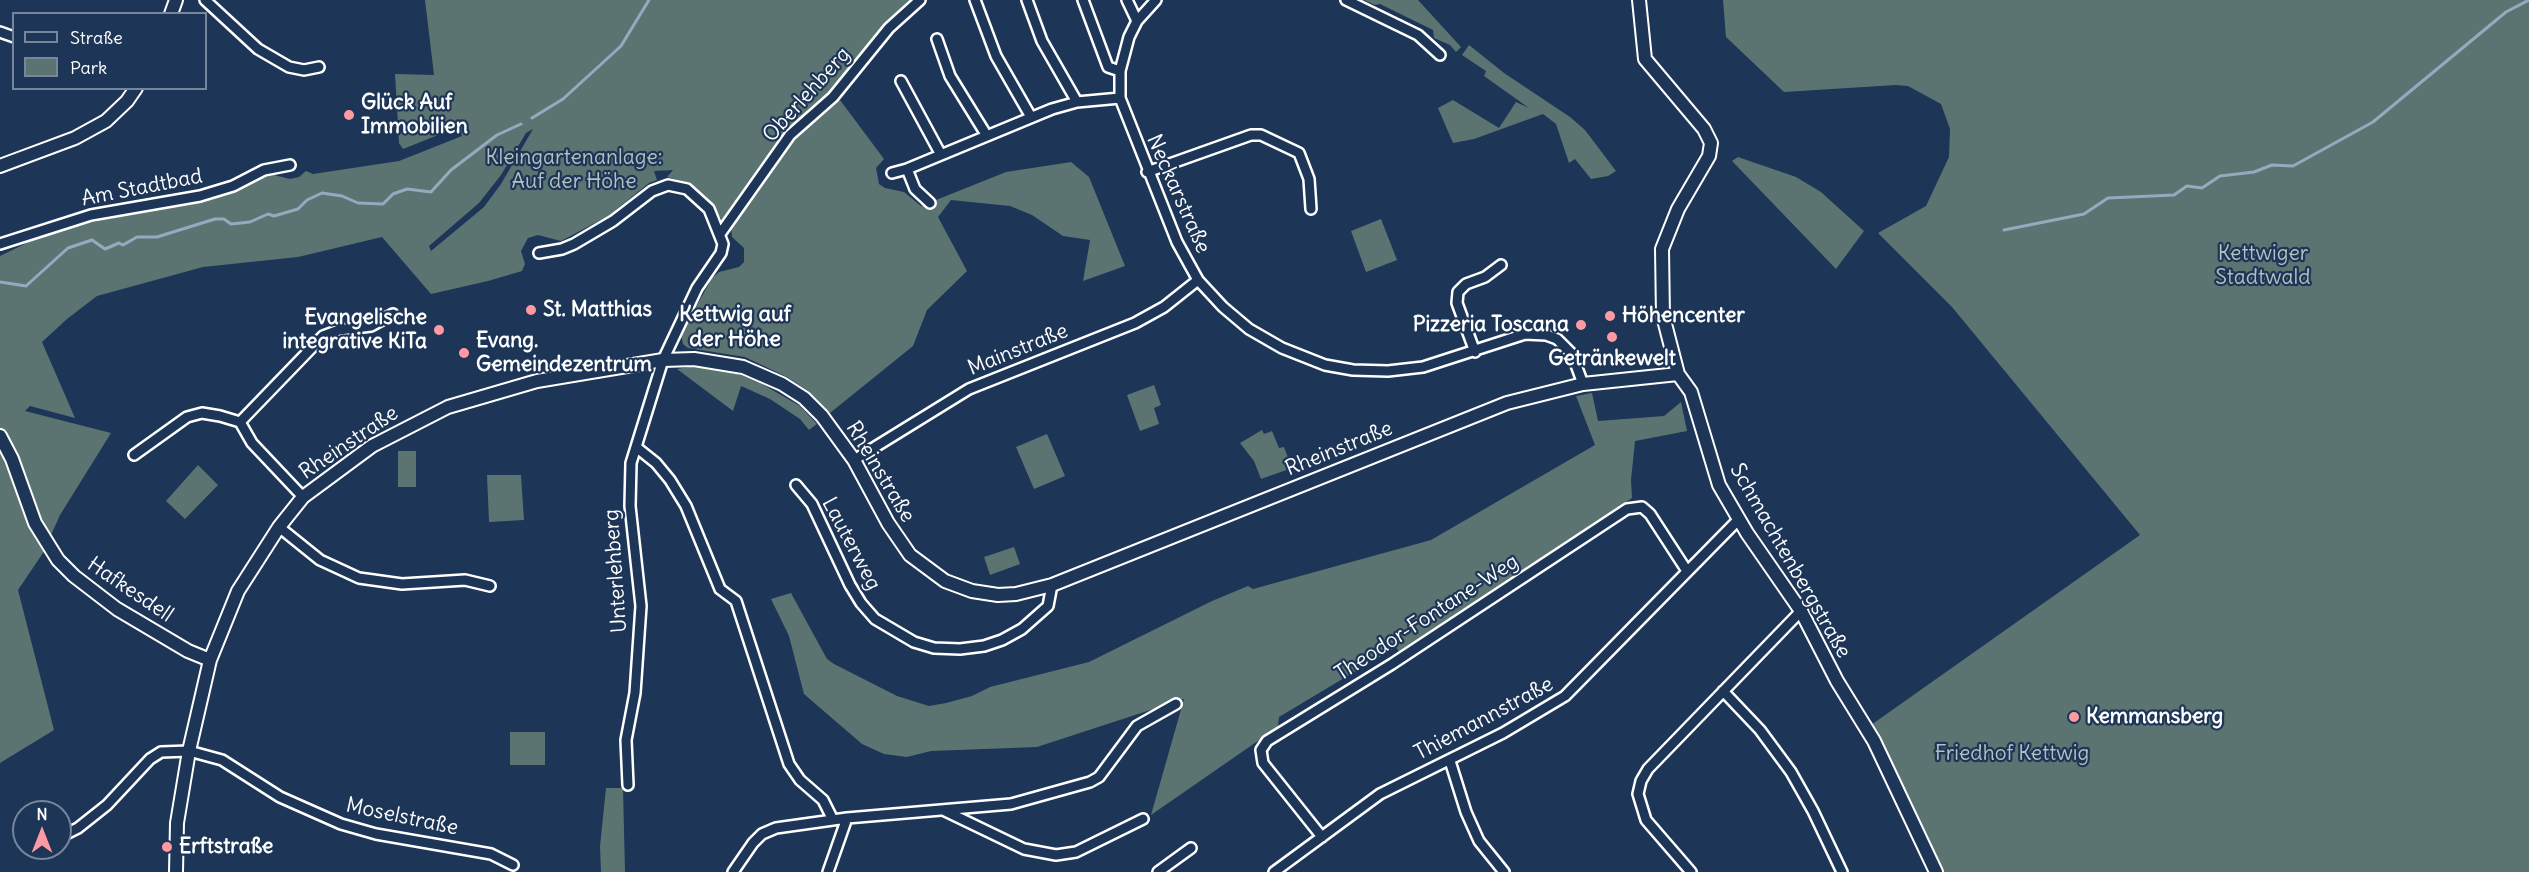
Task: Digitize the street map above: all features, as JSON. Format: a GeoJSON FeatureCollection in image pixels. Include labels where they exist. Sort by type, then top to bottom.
{"type":"FeatureCollection","features":[{"type":"Feature","properties":{"kind":"street"},"geometry":{"type":"LineString","coordinates":[[205,0],[258,49],[289,67],[304,70],[319,67]]}},
{"type":"Feature","properties":{"kind":"street","name":"Oberlehberg"},"geometry":{"type":"LineString","coordinates":[[720,234],[790,135],[833,98],[884,35],[920,0]]}},
{"type":"Feature","properties":{"kind":"street"},"geometry":{"type":"LineString","coordinates":[[975,0],[996,56],[1031,117]]}},
{"type":"Feature","properties":{"kind":"street"},"geometry":{"type":"LineString","coordinates":[[1027,0],[1042,40],[1077,102]]}},
{"type":"Feature","properties":{"kind":"street"},"geometry":{"type":"LineString","coordinates":[[1083,0],[1108,67],[1120,71]]}},
{"type":"Feature","properties":{"kind":"street"},"geometry":{"type":"LineString","coordinates":[[1127,0],[1137,21]]}},
{"type":"Feature","properties":{"kind":"street","name":"Neckarstraße"},"geometry":{"type":"LineString","coordinates":[[1156,0],[1137,21],[1124,51],[1120,71],[1120,98],[1169,226],[1198,280],[1250,329],[1282,348],[1325,365],[1353,370],[1399,370],[1441,363],[1526,334],[1546,335],[1557,339],[1572,354],[1582,384]]}},
{"type":"Feature","properties":{"kind":"street"},"geometry":{"type":"LineString","coordinates":[[1346,0],[1418,35],[1440,55]]}},
{"type":"Feature","properties":{"kind":"street","name":"Schmachtenbergstraße"},"geometry":{"type":"LineString","coordinates":[[1639,0],[1646,58],[1704,129],[1711,143],[1708,156],[1678,209],[1662,249],[1663,316],[1678,374],[1690,392],[1719,485],[1739,519],[1802,611],[1837,681],[1874,741],[1936,872]]}},
{"type":"Feature","properties":{"kind":"street"},"geometry":{"type":"LineString","coordinates":[[937,39],[950,76],[987,136]]}},
{"type":"Feature","properties":{"kind":"street"},"geometry":{"type":"LineString","coordinates":[[901,81],[940,153]]}},
{"type":"Feature","properties":{"kind":"street"},"geometry":{"type":"LineString","coordinates":[[0,166],[75,138],[106,121],[128,101],[135,90]]}},
{"type":"Feature","properties":{"kind":"street"},"geometry":{"type":"LineString","coordinates":[[892,173],[907,169],[940,153],[1031,117],[1077,102],[1120,98]]}},
{"type":"Feature","properties":{"kind":"street"},"geometry":{"type":"LineString","coordinates":[[1147,172],[1251,135],[1261,135],[1299,153],[1309,179],[1311,209]]}},
{"type":"Feature","properties":{"kind":"street","name":"Am Stadtbad"},"geometry":{"type":"LineString","coordinates":[[0,244],[101,213],[200,196],[233,186],[264,170],[290,165]]}},
{"type":"Feature","properties":{"kind":"street"},"geometry":{"type":"LineString","coordinates":[[907,169],[915,189],[930,203]]}},
{"type":"Feature","properties":{"kind":"street"},"geometry":{"type":"LineString","coordinates":[[539,253],[562,249],[574,244],[613,221],[652,191],[668,185],[687,189],[698,197],[709,209],[723,244],[721,253],[697,288],[663,360]]}},
{"type":"Feature","properties":{"kind":"street"},"geometry":{"type":"LineString","coordinates":[[721,253],[730,256]]}},
{"type":"Feature","properties":{"kind":"street"},"geometry":{"type":"LineString","coordinates":[[1475,352],[1457,303],[1458,292],[1466,284],[1485,277],[1501,265]]}},
{"type":"Feature","properties":{"kind":"street","name":"Mainstraße"},"geometry":{"type":"LineString","coordinates":[[854,460],[949,400],[996,376],[1135,323],[1164,307],[1198,280]]}},
{"type":"Feature","properties":{"kind":"street"},"geometry":{"type":"LineString","coordinates":[[240,422],[323,336],[339,330],[371,326],[393,314]]}},
{"type":"Feature","properties":{"kind":"street","name":"Rheinstraße"},"geometry":{"type":"LineString","coordinates":[[176,872],[177,823],[189,751],[210,660],[238,591],[279,527],[303,497],[372,446],[448,407],[537,381],[663,360],[716,362],[760,372],[804,398],[837,435],[854,460],[897,538],[910,555],[933,574],[955,585],[987,594],[1016,594],[1052,585],[1507,403],[1582,384],[1678,374]]}},
{"type":"Feature","properties":{"kind":"street","name":"Unterlehberg"},"geometry":{"type":"LineString","coordinates":[[628,785],[626,740],[635,693],[641,606],[629,484],[636,447],[663,360]]}},
{"type":"Feature","properties":{"kind":"street"},"geometry":{"type":"LineString","coordinates":[[134,455],[187,417],[202,413],[240,422],[252,443],[303,497]]}},
{"type":"Feature","properties":{"kind":"street","name":"Hafkesdell"},"geometry":{"type":"LineString","coordinates":[[0,436],[12,459],[35,523],[58,560],[74,576],[117,609],[188,651],[210,660]]}},
{"type":"Feature","properties":{"kind":"street"},"geometry":{"type":"LineString","coordinates":[[636,447],[656,463],[686,506],[720,589],[736,601],[789,764],[800,780],[823,800],[833,820]]}},
{"type":"Feature","properties":{"kind":"street","name":"Lauterweg"},"geometry":{"type":"LineString","coordinates":[[796,485],[812,504],[849,585],[861,603],[875,620],[914,642],[934,648],[960,649],[984,646],[1002,640],[1022,629],[1048,606],[1052,585]]}},
{"type":"Feature","properties":{"kind":"street","name":"Theodor-Fontane-Weg"},"geometry":{"type":"LineString","coordinates":[[1322,837],[1263,763],[1261,750],[1267,741],[1392,664],[1627,509],[1642,507],[1650,514],[1687,571]]}},
{"type":"Feature","properties":{"kind":"street","name":"Thiemannstraße"},"geometry":{"type":"LineString","coordinates":[[1274,872],[1380,794],[1404,780],[1450,761],[1566,696],[1739,519]]}},
{"type":"Feature","properties":{"kind":"street"},"geometry":{"type":"LineString","coordinates":[[279,527],[320,560],[359,578],[402,584],[465,580],[490,586]]}},
{"type":"Feature","properties":{"kind":"street"},"geometry":{"type":"LineString","coordinates":[[1691,872],[1646,820],[1638,794],[1641,781],[1648,770],[1802,611]]}},
{"type":"Feature","properties":{"kind":"street"},"geometry":{"type":"LineString","coordinates":[[1724,692],[1760,730],[1791,772],[1818,820],[1842,872]]}},
{"type":"Feature","properties":{"kind":"street"},"geometry":{"type":"LineString","coordinates":[[733,872],[762,834],[789,825],[1011,804],[1090,782],[1099,777],[1137,726],[1176,704]]}},
{"type":"Feature","properties":{"kind":"street"},"geometry":{"type":"LineString","coordinates":[[72,831],[107,805],[150,759],[161,753],[189,751]]}},
{"type":"Feature","properties":{"kind":"street","name":"Moselstraße"},"geometry":{"type":"LineString","coordinates":[[189,751],[222,760],[280,796],[341,824],[376,834],[491,854],[513,865]]}},
{"type":"Feature","properties":{"kind":"street"},"geometry":{"type":"LineString","coordinates":[[1450,761],[1466,812],[1479,841],[1504,872]]}},
{"type":"Feature","properties":{"kind":"street"},"geometry":{"type":"LineString","coordinates":[[943,810],[1024,849],[1056,855],[1076,852],[1143,819]]}},
{"type":"Feature","properties":{"kind":"street"},"geometry":{"type":"LineString","coordinates":[[828,872],[847,819]]}},
{"type":"Feature","properties":{"kind":"street"},"geometry":{"type":"LineString","coordinates":[[1158,872],[1191,848]]}},
{"type":"Feature","properties":{"kind":"green space","name":"Kleingartenanlage: Auf der Höhe"},"geometry":{"type":"Polygon","coordinates":[[[425,0],[912,0],[884,27],[829,95],[795,123],[723,222],[711,202],[692,184],[667,177],[673,170],[654,171],[657,180],[649,183],[608,216],[561,241],[538,235],[528,238],[521,251],[525,264],[522,271],[488,281],[431,294],[382,237],[298,257],[203,267],[97,296],[67,319],[42,342],[75,418],[30,406],[25,411],[111,433],[60,515],[43,553],[18,590],[54,730],[0,763],[0,256],[37,238],[77,225],[214,199],[270,174],[290,179],[299,177],[306,171],[313,174],[399,161],[462,136],[458,127],[403,149],[399,143],[395,74],[434,75],[425,0]],[[533,129],[526,133],[501,175],[479,203],[429,246],[431,251],[484,207],[501,184],[533,129]]]}},
{"type":"Feature","properties":{"kind":"green space"},"geometry":{"type":"Polygon","coordinates":[[[1364,0],[1418,0],[1461,47],[1456,52],[1450,45],[1434,38],[1433,30],[1380,4],[1375,5],[1364,0]]]}},
{"type":"Feature","properties":{"kind":"green space","name":"Kettwiger Stadtwald"},"geometry":{"type":"Polygon","coordinates":[[[1723,0],[2529,0],[2529,872],[1939,872],[1871,725],[2140,535],[1952,307],[1878,233],[1926,206],[1949,157],[1950,129],[1941,104],[1908,86],[1896,85],[1784,92],[1726,37],[1723,0]]]}},
{"type":"Feature","properties":{"kind":"green space"},"geometry":{"type":"Polygon","coordinates":[[[1469,45],[1504,73],[1570,117],[1585,130],[1616,171],[1608,176],[1591,179],[1575,159],[1569,163],[1556,124],[1543,114],[1474,139],[1453,143],[1438,108],[1453,100],[1499,128],[1516,102],[1529,108],[1484,76],[1486,71],[1462,55],[1469,45]]]}},
{"type":"Feature","properties":{"kind":"green space"},"geometry":{"type":"Polygon","coordinates":[[[840,100],[884,159],[876,168],[879,184],[885,188],[904,192],[921,206],[1006,172],[1071,162],[1089,177],[1125,266],[1083,281],[1090,240],[1063,236],[1032,215],[1010,206],[951,200],[938,217],[967,271],[927,310],[913,346],[830,413],[807,390],[787,377],[745,357],[688,348],[683,344],[681,334],[712,278],[719,272],[739,267],[744,262],[744,248],[732,237],[731,227],[791,143],[840,100]]]}},
{"type":"Feature","properties":{"kind":"green space"},"geometry":{"type":"Polygon","coordinates":[[[1738,157],[1796,177],[1821,192],[1864,231],[1836,269],[1732,161],[1738,157]]]}},
{"type":"Feature","properties":{"kind":"green space"},"geometry":{"type":"Polygon","coordinates":[[[1381,219],[1397,260],[1366,272],[1351,231],[1381,219]]]}},
{"type":"Feature","properties":{"kind":"green space"},"geometry":{"type":"Polygon","coordinates":[[[699,365],[741,375],[762,384],[800,406],[817,424],[809,430],[800,419],[770,399],[741,386],[733,411],[677,369],[699,365]]]}},
{"type":"Feature","properties":{"kind":"green space"},"geometry":{"type":"Polygon","coordinates":[[[1154,385],[1161,405],[1154,408],[1159,424],[1140,431],[1127,395],[1154,385]]]}},
{"type":"Feature","properties":{"kind":"green space"},"geometry":{"type":"Polygon","coordinates":[[[1592,393],[1598,421],[1664,416],[1681,402],[1687,431],[1635,441],[1631,480],[1632,498],[1399,652],[1396,647],[1279,717],[1278,727],[1151,815],[1184,699],[1037,747],[931,751],[907,757],[884,754],[862,744],[804,694],[789,636],[771,599],[791,593],[827,659],[834,664],[897,696],[929,706],[946,703],[972,696],[990,687],[1089,662],[1212,601],[1248,586],[1253,589],[1431,540],[1595,445],[1576,396],[1592,393]]]}},
{"type":"Feature","properties":{"kind":"green space"},"geometry":{"type":"Polygon","coordinates":[[[1262,430],[1264,434],[1272,431],[1279,448],[1284,447],[1292,468],[1261,479],[1254,461],[1240,443],[1262,430]]]}},
{"type":"Feature","properties":{"kind":"green space"},"geometry":{"type":"Polygon","coordinates":[[[1047,434],[1065,476],[1034,489],[1016,447],[1047,434]]]}},
{"type":"Feature","properties":{"kind":"green space"},"geometry":{"type":"Polygon","coordinates":[[[398,451],[416,451],[416,487],[398,487],[398,451]]]}},
{"type":"Feature","properties":{"kind":"green space"},"geometry":{"type":"Polygon","coordinates":[[[198,465],[218,485],[185,519],[166,501],[198,465]]]}},
{"type":"Feature","properties":{"kind":"green space"},"geometry":{"type":"Polygon","coordinates":[[[487,475],[521,475],[524,520],[489,522],[487,475]]]}},
{"type":"Feature","properties":{"kind":"green space"},"geometry":{"type":"Polygon","coordinates":[[[1014,547],[1020,564],[990,575],[984,557],[1014,547]]]}},
{"type":"Feature","properties":{"kind":"green space"},"geometry":{"type":"Polygon","coordinates":[[[510,732],[545,732],[545,765],[510,765],[510,732]]]}},
{"type":"Feature","properties":{"kind":"green space"},"geometry":{"type":"Polygon","coordinates":[[[606,788],[623,788],[625,872],[601,872],[600,846],[606,788]]]}},
{"type":"Feature","properties":{"kind":"waterway"},"geometry":{"type":"LineString","coordinates":[[532,118],[563,99],[621,46],[649,0]]}},
{"type":"Feature","properties":{"kind":"waterway"},"geometry":{"type":"LineString","coordinates":[[2004,230],[2084,214],[2108,198],[2174,195],[2187,186],[2202,188],[2220,176],[2254,172],[2272,165],[2293,166],[2373,122],[2506,12],[2529,0]]}},
{"type":"Feature","properties":{"kind":"waterway"},"geometry":{"type":"LineString","coordinates":[[0,282],[26,286],[68,248],[92,240],[105,249],[119,243],[123,245],[137,237],[157,237],[215,219],[224,219],[231,224],[250,222],[268,214],[274,216],[298,209],[307,200],[322,193],[342,196],[358,203],[383,204],[393,194],[407,189],[431,192],[451,170],[497,135],[521,124]]}},
{"type":"Feature","properties":{"kind":"place","name":"Glück Auf Immobilien"},"geometry":{"type":"Point","coordinates":[349,115]}},
{"type":"Feature","properties":{"kind":"place","name":"St. Matthias"},"geometry":{"type":"Point","coordinates":[531,310]}},
{"type":"Feature","properties":{"kind":"place","name":"Höhencenter"},"geometry":{"type":"Point","coordinates":[1610,316]}},
{"type":"Feature","properties":{"kind":"place","name":"Pizzeria Toscana"},"geometry":{"type":"Point","coordinates":[1581,325]}},
{"type":"Feature","properties":{"kind":"place","name":"Evangelische integrative KiTa"},"geometry":{"type":"Point","coordinates":[439,330]}},
{"type":"Feature","properties":{"kind":"place","name":"Getränkewelt"},"geometry":{"type":"Point","coordinates":[1612,337]}},
{"type":"Feature","properties":{"kind":"place","name":"Evang. Gemeindezentrum"},"geometry":{"type":"Point","coordinates":[464,353]}},
{"type":"Feature","properties":{"kind":"place","name":"Kemmansberg"},"geometry":{"type":"Point","coordinates":[2074,717]}},
{"type":"Feature","properties":{"kind":"place","name":"Erftstraße"},"geometry":{"type":"Point","coordinates":[167,847]}},
{"type":"Feature","properties":{"kind":"district","name":"Kettwig auf der Höhe"},"geometry":{"type":"Point","coordinates":[735,328]}},
{"type":"Feature","properties":{"kind":"park label","name":"Friedhof Kettwig"},"geometry":{"type":"Point","coordinates":[2012,754]}}]}
